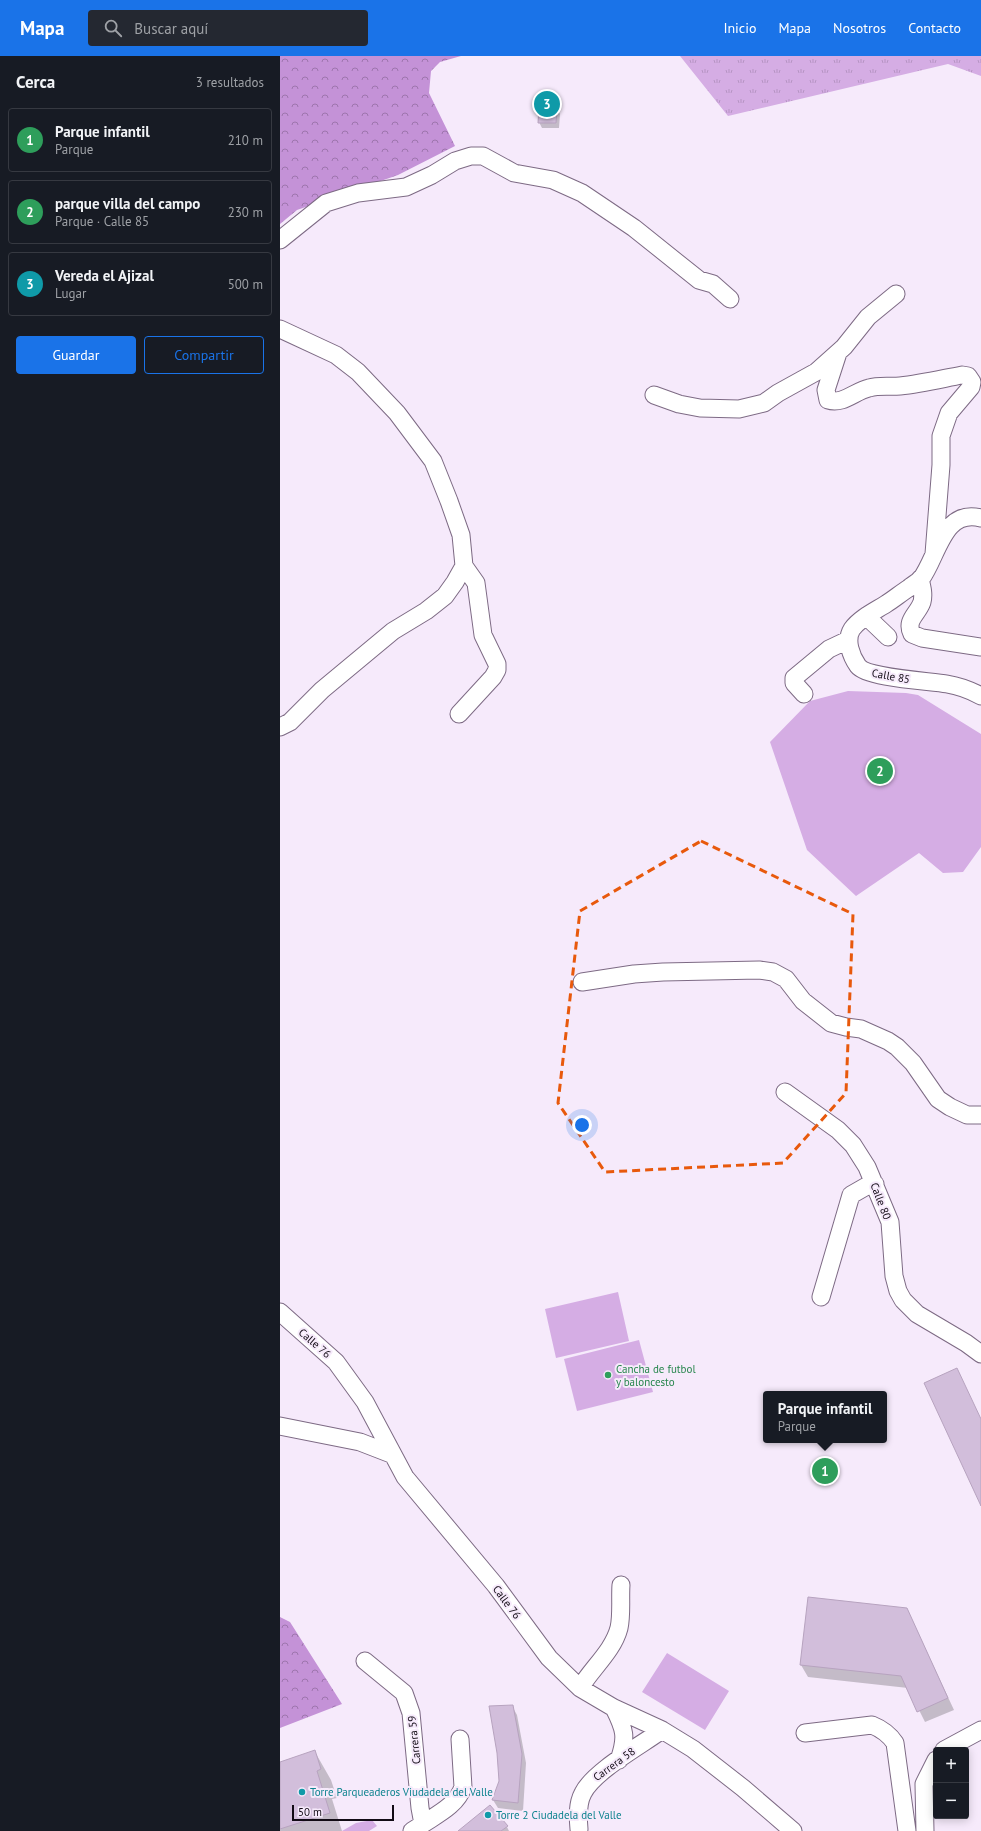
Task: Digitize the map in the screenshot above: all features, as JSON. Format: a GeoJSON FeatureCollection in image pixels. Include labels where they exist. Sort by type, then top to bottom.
{"type":"FeatureCollection","features":[{"type":"Feature","properties":{"kind":"street"},"geometry":{"type":"LineString","coordinates":[[280,240],[326,203],[358,193],[406,186],[432,176],[455,161],[471,156],[483,156],[514,173],[553,180],[593,200],[634,228],[693,276],[699,280],[713,284],[730,299]]}},
{"type":"Feature","properties":{"kind":"street"},"geometry":{"type":"LineString","coordinates":[[654,395],[679,404],[700,408],[733,409],[764,403],[778,393],[816,372],[838,353],[868,318],[896,294]]}},
{"type":"Feature","properties":{"kind":"street"},"geometry":{"type":"LineString","coordinates":[[280,329],[336,355],[358,372],[397,413],[433,461],[461,535],[464,566],[476,583],[483,635],[495,659],[496,670],[493,677],[459,714]]}},
{"type":"Feature","properties":{"kind":"street"},"geometry":{"type":"LineString","coordinates":[[838,353],[826,390],[828,400],[834,402],[871,387],[900,386],[962,375],[968,376],[972,382],[971,387],[949,414],[941,436],[941,465],[934,554]]}},
{"type":"Feature","properties":{"kind":"street"},"geometry":{"type":"LineString","coordinates":[[804,694],[794,682],[794,678],[829,649],[848,640],[852,629],[866,616],[886,604],[920,579],[953,523],[962,517],[972,516],[981,518]]}},
{"type":"Feature","properties":{"kind":"street"},"geometry":{"type":"LineString","coordinates":[[280,727],[290,722],[322,690],[393,631],[426,611],[445,596],[456,582],[464,566]]}},
{"type":"Feature","properties":{"kind":"street"},"geometry":{"type":"LineString","coordinates":[[920,579],[923,592],[922,602],[909,622],[909,629],[912,634],[922,638],[981,647]]}},
{"type":"Feature","properties":{"kind":"street"},"geometry":{"type":"LineString","coordinates":[[866,616],[888,637]]}},
{"type":"Feature","properties":{"kind":"street","name":"Calle 85"},"geometry":{"type":"LineString","coordinates":[[848,640],[852,654],[859,667],[871,673],[948,684],[964,688],[981,696]]}},
{"type":"Feature","properties":{"kind":"street"},"geometry":{"type":"LineString","coordinates":[[582,982],[634,974],[663,972],[759,970],[773,972],[786,979],[803,1000],[831,1023],[871,1032],[898,1047],[913,1063],[931,1092],[944,1104],[967,1115],[981,1115]]}},
{"type":"Feature","properties":{"kind":"street","name":"Calle 80"},"geometry":{"type":"LineString","coordinates":[[785,1092],[838,1130],[853,1145],[875,1184],[890,1222],[894,1276],[898,1291],[903,1300],[917,1314],[960,1339],[981,1354]]}},
{"type":"Feature","properties":{"kind":"street"},"geometry":{"type":"LineString","coordinates":[[821,1297],[852,1195],[875,1184]]}},
{"type":"Feature","properties":{"kind":"street","name":"Calle 76"},"geometry":{"type":"LineString","coordinates":[[280,1312],[336,1362],[365,1402],[391,1454],[405,1477],[496,1586],[549,1658],[580,1688],[614,1708],[662,1730],[693,1749],[743,1788],[793,1831]]}},
{"type":"Feature","properties":{"kind":"street"},"geometry":{"type":"LineString","coordinates":[[280,1426],[360,1442],[391,1454]]}},
{"type":"Feature","properties":{"kind":"street"},"geometry":{"type":"LineString","coordinates":[[580,1688],[586,1676],[613,1645],[619,1628],[621,1585]]}},
{"type":"Feature","properties":{"kind":"street","name":"Carrera 59"},"geometry":{"type":"LineString","coordinates":[[366,1661],[404,1693],[412,1713],[420,1808],[417,1828]]}},
{"type":"Feature","properties":{"kind":"street"},"geometry":{"type":"LineString","coordinates":[[613,1764],[625,1744],[625,1735],[622,1724],[614,1708]]}},
{"type":"Feature","properties":{"kind":"street"},"geometry":{"type":"LineString","coordinates":[[805,1733],[872,1725],[881,1728],[890,1735],[895,1743],[906,1831]]}},
{"type":"Feature","properties":{"kind":"street","name":"Carrera 58"},"geometry":{"type":"LineString","coordinates":[[579,1830],[578,1812],[582,1794],[592,1779],[662,1730]]}},
{"type":"Feature","properties":{"kind":"street"},"geometry":{"type":"LineString","coordinates":[[950,1747],[981,1730]]}},
{"type":"Feature","properties":{"kind":"street"},"geometry":{"type":"LineString","coordinates":[[417,1828],[453,1803],[461,1794],[463,1787],[460,1739]]}},
{"type":"Feature","properties":{"kind":"street"},"geometry":{"type":"LineString","coordinates":[[925,1831],[924,1784],[933,1766]]}},
{"type":"Feature","properties":{"kind":"highlighted area"},"geometry":{"type":"Polygon","coordinates":[[[701,841],[853,914],[846,1093],[783,1163],[605,1172],[558,1103],[580,911],[701,841]]]}},
{"type":"Feature","properties":{"kind":"green space"},"geometry":{"type":"Polygon","coordinates":[[[280,56],[461,56],[440,62],[431,71],[429,93],[455,146],[398,175],[297,210],[280,224],[280,56]]]}},
{"type":"Feature","properties":{"kind":"green space"},"geometry":{"type":"Polygon","coordinates":[[[680,56],[981,56],[981,76],[948,64],[728,116],[680,56]]]}},
{"type":"Feature","properties":{"kind":"green space"},"geometry":{"type":"Polygon","coordinates":[[[848,691],[906,693],[918,695],[981,734],[981,847],[963,872],[943,873],[919,853],[856,896],[807,850],[770,742],[810,701],[848,691]]]}},
{"type":"Feature","properties":{"kind":"green space","name":"Cancha de futbol y baloncesto"},"geometry":{"type":"Polygon","coordinates":[[[618,1292],[629,1341],[556,1358],[545,1309],[618,1292]]]}},
{"type":"Feature","properties":{"kind":"green space","name":"Cancha de futbol y baloncesto"},"geometry":{"type":"Polygon","coordinates":[[[639,1340],[653,1392],[577,1411],[564,1359],[639,1340]]]}},
{"type":"Feature","properties":{"kind":"green space"},"geometry":{"type":"Polygon","coordinates":[[[280,1617],[290,1622],[342,1704],[280,1728],[280,1617]]]}},
{"type":"Feature","properties":{"kind":"green space"},"geometry":{"type":"Polygon","coordinates":[[[667,1653],[729,1691],[705,1730],[642,1692],[667,1653]]]}},
{"type":"Feature","properties":{"kind":"green space"},"geometry":{"type":"Polygon","coordinates":[[[372,1820],[377,1826],[369,1831],[342,1831],[356,1823],[372,1820]]]}},
{"type":"Feature","properties":{"kind":"building"},"geometry":{"type":"Polygon","coordinates":[[[539,107],[557,107],[556,123],[538,123],[539,107]]]}},
{"type":"Feature","properties":{"kind":"building"},"geometry":{"type":"Polygon","coordinates":[[[957,1368],[981,1419],[981,1506],[924,1383],[957,1368]]]}},
{"type":"Feature","properties":{"kind":"building"},"geometry":{"type":"Polygon","coordinates":[[[808,1597],[907,1608],[948,1698],[917,1712],[901,1676],[800,1665],[808,1597]]]}},
{"type":"Feature","properties":{"kind":"building"},"geometry":{"type":"Polygon","coordinates":[[[513,1705],[522,1754],[518,1803],[492,1800],[499,1781],[497,1753],[489,1706],[513,1705]]]}},
{"type":"Feature","properties":{"kind":"building","name":"Torre Parqueaderos Viudadela del Valle"},"geometry":{"type":"Polygon","coordinates":[[[315,1750],[321,1769],[317,1771],[330,1813],[280,1829],[280,1762],[315,1750]]]}},
{"type":"Feature","properties":{"kind":"building","name":"Torre 2 Ciudadela del Valle"},"geometry":{"type":"Polygon","coordinates":[[[490,1805],[508,1826],[501,1831],[458,1831],[490,1805]]]}},
{"type":"Feature","properties":{"kind":"place","name":"Vereda el Ajizal"},"geometry":{"type":"Point","coordinates":[547,104]}},
{"type":"Feature","properties":{"kind":"place","name":"parque villa del campo"},"geometry":{"type":"Point","coordinates":[880,771]}},
{"type":"Feature","properties":{"kind":"place","name":"Cancha de futbol y baloncesto"},"geometry":{"type":"Point","coordinates":[608,1375]}},
{"type":"Feature","properties":{"kind":"place","name":"Parque infantil"},"geometry":{"type":"Point","coordinates":[825,1471]}},
{"type":"Feature","properties":{"kind":"place","name":"Torre Parqueaderos Viudadela del Valle"},"geometry":{"type":"Point","coordinates":[302,1792]}},
{"type":"Feature","properties":{"kind":"place","name":"Torre 2 Ciudadela del Valle"},"geometry":{"type":"Point","coordinates":[488,1815]}}]}
